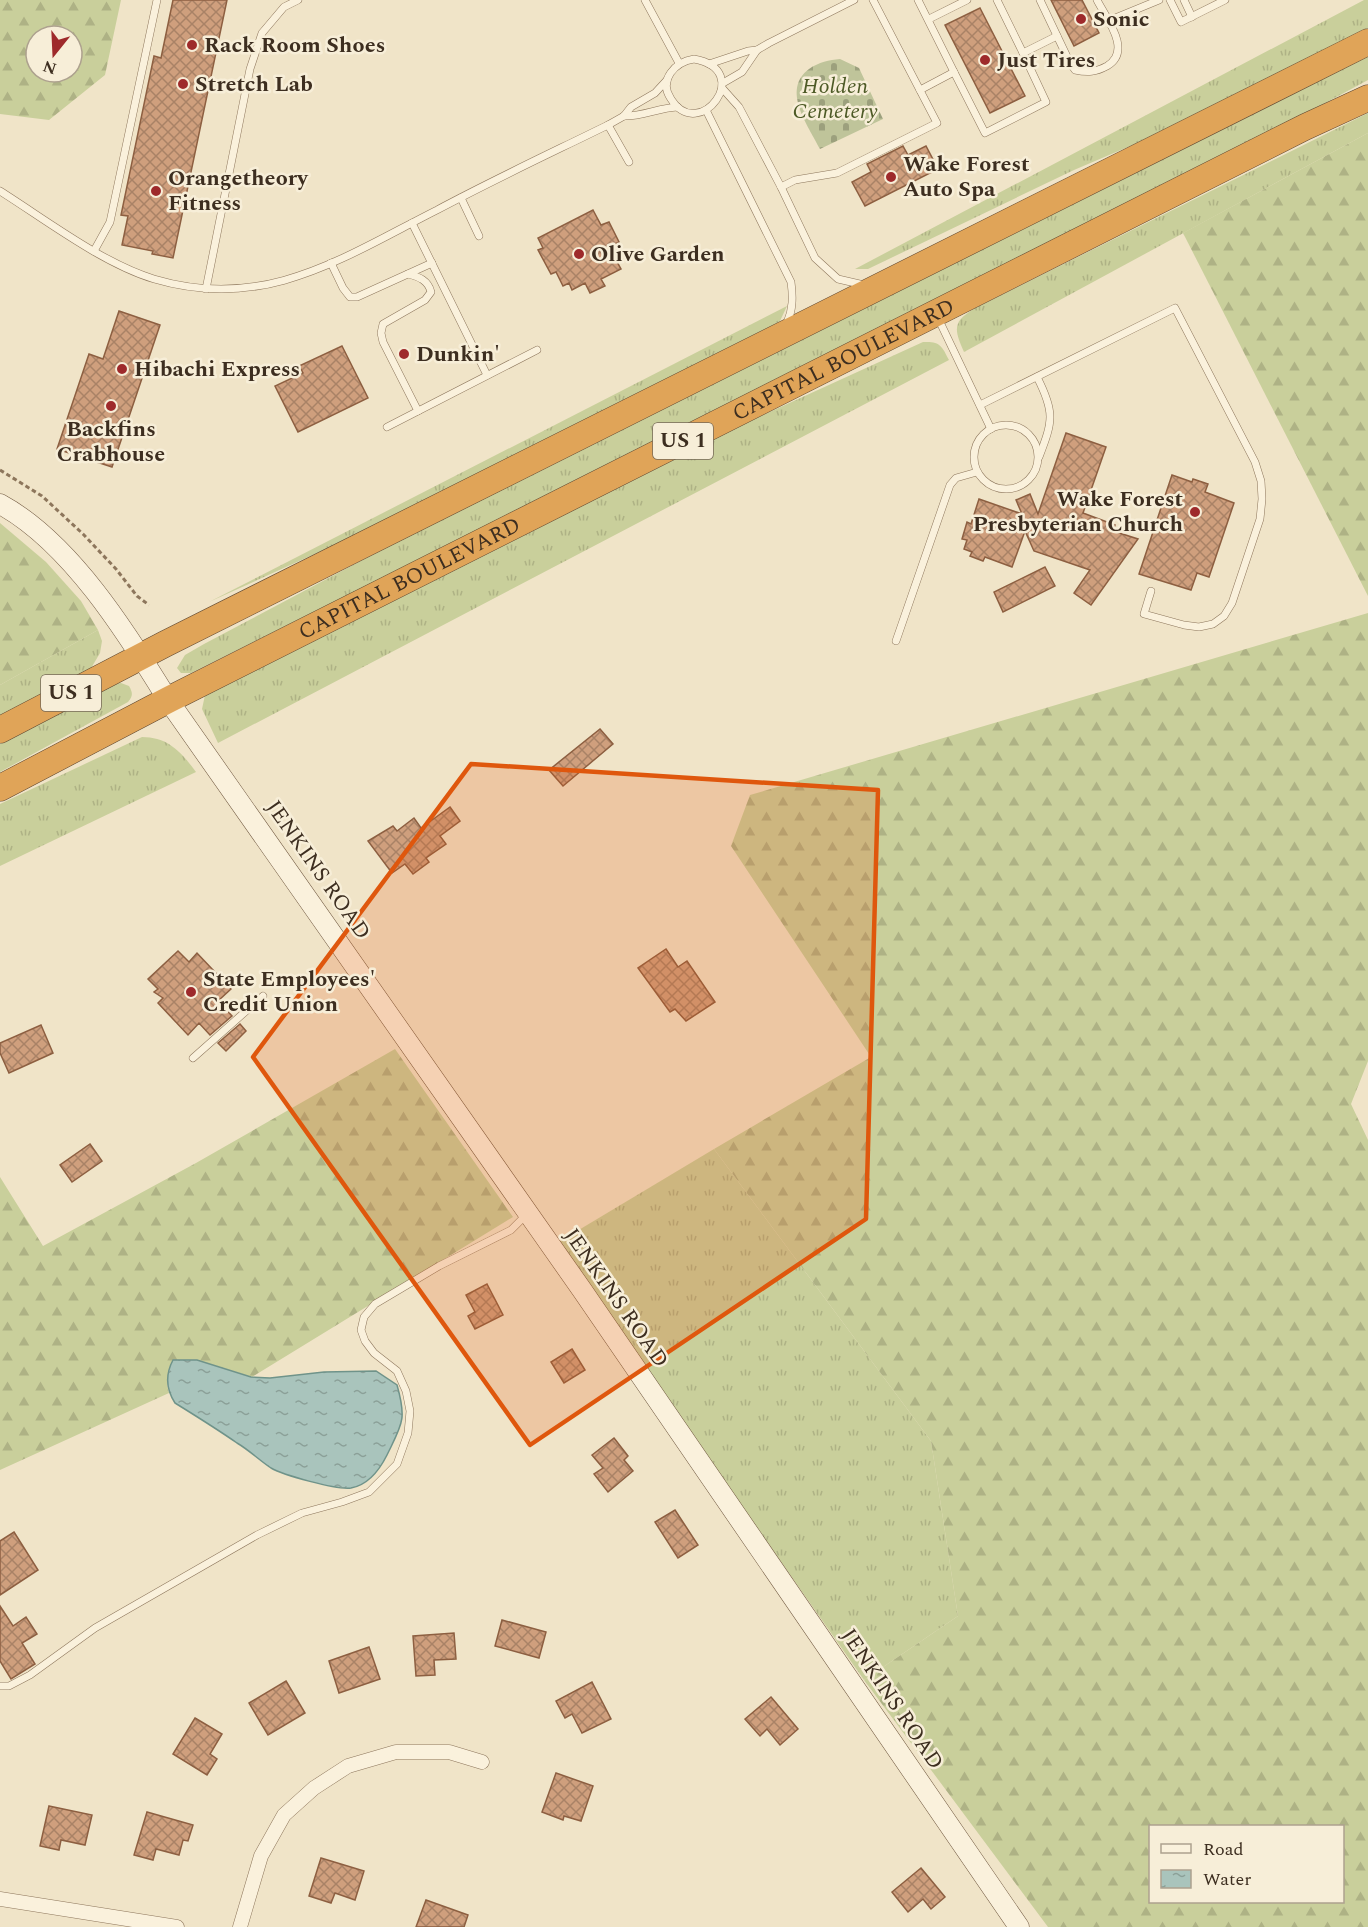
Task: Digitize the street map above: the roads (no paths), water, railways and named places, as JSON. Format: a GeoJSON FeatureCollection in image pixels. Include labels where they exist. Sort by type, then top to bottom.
{"type":"FeatureCollection","features":[{"type":"Feature","properties":{"kind":"highway","name":"US 1"},"geometry":{"type":"LineString","coordinates":[[0,730],[141,656],[1368,42]]}},
{"type":"Feature","properties":{"kind":"highway","name":"CAPITAL BOULEVARD"},"geometry":{"type":"LineString","coordinates":[[0,788],[168,700],[935,313],[1294,132],[1368,98]]}},
{"type":"Feature","properties":{"kind":"street","name":"JENKINS ROAD"},"geometry":{"type":"LineString","coordinates":[[0,504],[12,510],[49,541],[100,596],[168,700],[528,1213],[1019,1927]]}},
{"type":"Feature","properties":{"kind":"street"},"geometry":{"type":"LineString","coordinates":[[240,1927],[261,1856],[284,1815],[314,1788],[348,1766],[396,1752],[449,1752],[482,1762]]}},
{"type":"Feature","properties":{"kind":"street"},"geometry":{"type":"LineString","coordinates":[[0,1899],[177,1927]]}},
{"type":"Feature","properties":{"kind":"lane"},"geometry":{"type":"LineString","coordinates":[[94,251],[110,222],[157,0]]}},
{"type":"Feature","properties":{"kind":"lane"},"geometry":{"type":"LineString","coordinates":[[206,289],[250,69],[262,33],[284,7],[298,0]]}},
{"type":"Feature","properties":{"kind":"lane"},"geometry":{"type":"LineString","coordinates":[[645,0],[679,63]]}},
{"type":"Feature","properties":{"kind":"lane"},"geometry":{"type":"LineString","coordinates":[[667,80],[668,95],[677,107],[691,113],[706,110],[718,99],[723,85],[742,72],[757,51],[854,0]]}},
{"type":"Feature","properties":{"kind":"lane"},"geometry":{"type":"LineString","coordinates":[[781,187],[795,180],[837,173],[937,123],[873,0]]}},
{"type":"Feature","properties":{"kind":"lane"},"geometry":{"type":"LineString","coordinates":[[918,0],[985,133],[1046,102],[998,0]]}},
{"type":"Feature","properties":{"kind":"lane"},"geometry":{"type":"LineString","coordinates":[[929,19],[967,0]]}},
{"type":"Feature","properties":{"kind":"lane"},"geometry":{"type":"LineString","coordinates":[[1040,0],[1075,70],[1091,72],[1110,64],[1118,52],[1118,41],[1097,0]]}},
{"type":"Feature","properties":{"kind":"lane"},"geometry":{"type":"LineString","coordinates":[[1108,21],[1159,0]]}},
{"type":"Feature","properties":{"kind":"lane"},"geometry":{"type":"LineString","coordinates":[[1170,0],[1181,22],[1225,0]]}},
{"type":"Feature","properties":{"kind":"lane"},"geometry":{"type":"LineString","coordinates":[[1184,0],[1192,17]]}},
{"type":"Feature","properties":{"kind":"lane"},"geometry":{"type":"LineString","coordinates":[[1023,53],[1057,36]]}},
{"type":"Feature","properties":{"kind":"lane"},"geometry":{"type":"LineString","coordinates":[[709,64],[748,51],[757,51]]}},
{"type":"Feature","properties":{"kind":"lane"},"geometry":{"type":"LineString","coordinates":[[0,191],[94,251],[152,278],[206,289],[252,288],[293,278],[331,263],[608,125],[624,116],[631,107],[655,93],[679,63],[694,59],[709,64],[715,69],[723,85],[740,107],[815,258],[838,279],[879,288]]}},
{"type":"Feature","properties":{"kind":"lane"},"geometry":{"type":"LineString","coordinates":[[920,90],[954,72]]}},
{"type":"Feature","properties":{"kind":"lane"},"geometry":{"type":"LineString","coordinates":[[624,116],[632,117],[649,111],[677,107]]}},
{"type":"Feature","properties":{"kind":"lane"},"geometry":{"type":"LineString","coordinates":[[706,110],[791,282],[794,300],[782,335]]}},
{"type":"Feature","properties":{"kind":"lane"},"geometry":{"type":"LineString","coordinates":[[608,125],[629,162]]}},
{"type":"Feature","properties":{"kind":"lane"},"geometry":{"type":"LineString","coordinates":[[461,198],[479,236]]}},
{"type":"Feature","properties":{"kind":"lane"},"geometry":{"type":"LineString","coordinates":[[412,223],[487,375]]}},
{"type":"Feature","properties":{"kind":"lane"},"geometry":{"type":"LineString","coordinates":[[331,263],[350,297],[363,295],[432,263]]}},
{"type":"Feature","properties":{"kind":"lane"},"geometry":{"type":"LineString","coordinates":[[408,274],[420,278],[429,285],[430,292],[425,300],[383,324],[381,333],[383,342],[418,411]]}},
{"type":"Feature","properties":{"kind":"lane"},"geometry":{"type":"LineString","coordinates":[[980,405],[1175,308],[1255,462],[1261,482],[1262,499],[1260,519],[1232,603],[1224,616],[1213,624],[1199,627],[1144,614],[1151,591]]}},
{"type":"Feature","properties":{"kind":"lane"},"geometry":{"type":"LineString","coordinates":[[935,313],[991,429]]}},
{"type":"Feature","properties":{"kind":"lane"},"geometry":{"type":"LineString","coordinates":[[387,427],[537,350]]}},
{"type":"Feature","properties":{"kind":"lane"},"geometry":{"type":"LineString","coordinates":[[1037,377],[1049,402],[1050,424],[1035,470],[1029,479],[1011,489],[1001,489],[983,480],[974,463],[977,443],[983,435],[991,429],[1002,426],[1013,426],[1031,438],[1038,459]]}},
{"type":"Feature","properties":{"kind":"lane"},"geometry":{"type":"LineString","coordinates":[[896,641],[950,485],[956,478],[977,472]]}},
{"type":"Feature","properties":{"kind":"lane"},"geometry":{"type":"LineString","coordinates":[[193,1058],[263,996]]}},
{"type":"Feature","properties":{"kind":"lane"},"geometry":{"type":"LineString","coordinates":[[0,1686],[9,1686],[30,1675],[95,1628],[257,1535],[302,1512],[342,1502],[369,1492],[397,1464],[408,1433],[410,1411],[406,1391],[397,1371],[374,1353],[365,1341],[361,1330],[364,1317],[375,1304],[511,1230],[528,1213]]}},
{"type":"Feature","properties":{"kind":"water"},"geometry":{"type":"Polygon","coordinates":[[[173,1360],[197,1360],[251,1377],[270,1378],[324,1372],[376,1371],[397,1385],[402,1406],[401,1422],[381,1466],[363,1484],[344,1488],[298,1478],[271,1468],[175,1403],[168,1382],[173,1360]]]}},
{"type":"Feature","properties":{"kind":"place","name":"Sonic"},"geometry":{"type":"Point","coordinates":[1081,19]}},
{"type":"Feature","properties":{"kind":"place","name":"Rack Room Shoes"},"geometry":{"type":"Point","coordinates":[192,45]}},
{"type":"Feature","properties":{"kind":"place","name":"Just Tires"},"geometry":{"type":"Point","coordinates":[985,60]}},
{"type":"Feature","properties":{"kind":"place","name":"Stretch Lab"},"geometry":{"type":"Point","coordinates":[183,84]}},
{"type":"Feature","properties":{"kind":"place","name":"Wake Forest Auto Spa"},"geometry":{"type":"Point","coordinates":[891,177]}},
{"type":"Feature","properties":{"kind":"place","name":"Orangetheory Fitness"},"geometry":{"type":"Point","coordinates":[156,191]}},
{"type":"Feature","properties":{"kind":"place","name":"Olive Garden"},"geometry":{"type":"Point","coordinates":[579,254]}},
{"type":"Feature","properties":{"kind":"place","name":"Dunkin'"},"geometry":{"type":"Point","coordinates":[404,354]}},
{"type":"Feature","properties":{"kind":"place","name":"Hibachi Express"},"geometry":{"type":"Point","coordinates":[122,369]}},
{"type":"Feature","properties":{"kind":"place","name":"Backfins Crabhouse"},"geometry":{"type":"Point","coordinates":[111,406]}},
{"type":"Feature","properties":{"kind":"place","name":"Wake Forest Presbyterian Church"},"geometry":{"type":"Point","coordinates":[1195,512]}},
{"type":"Feature","properties":{"kind":"place","name":"State Employees' Credit Union"},"geometry":{"type":"Point","coordinates":[191,992]}},
{"type":"Feature","properties":{"kind":"park label","name":"Holden Cemetery"},"geometry":{"type":"Point","coordinates":[835,98]}}]}
